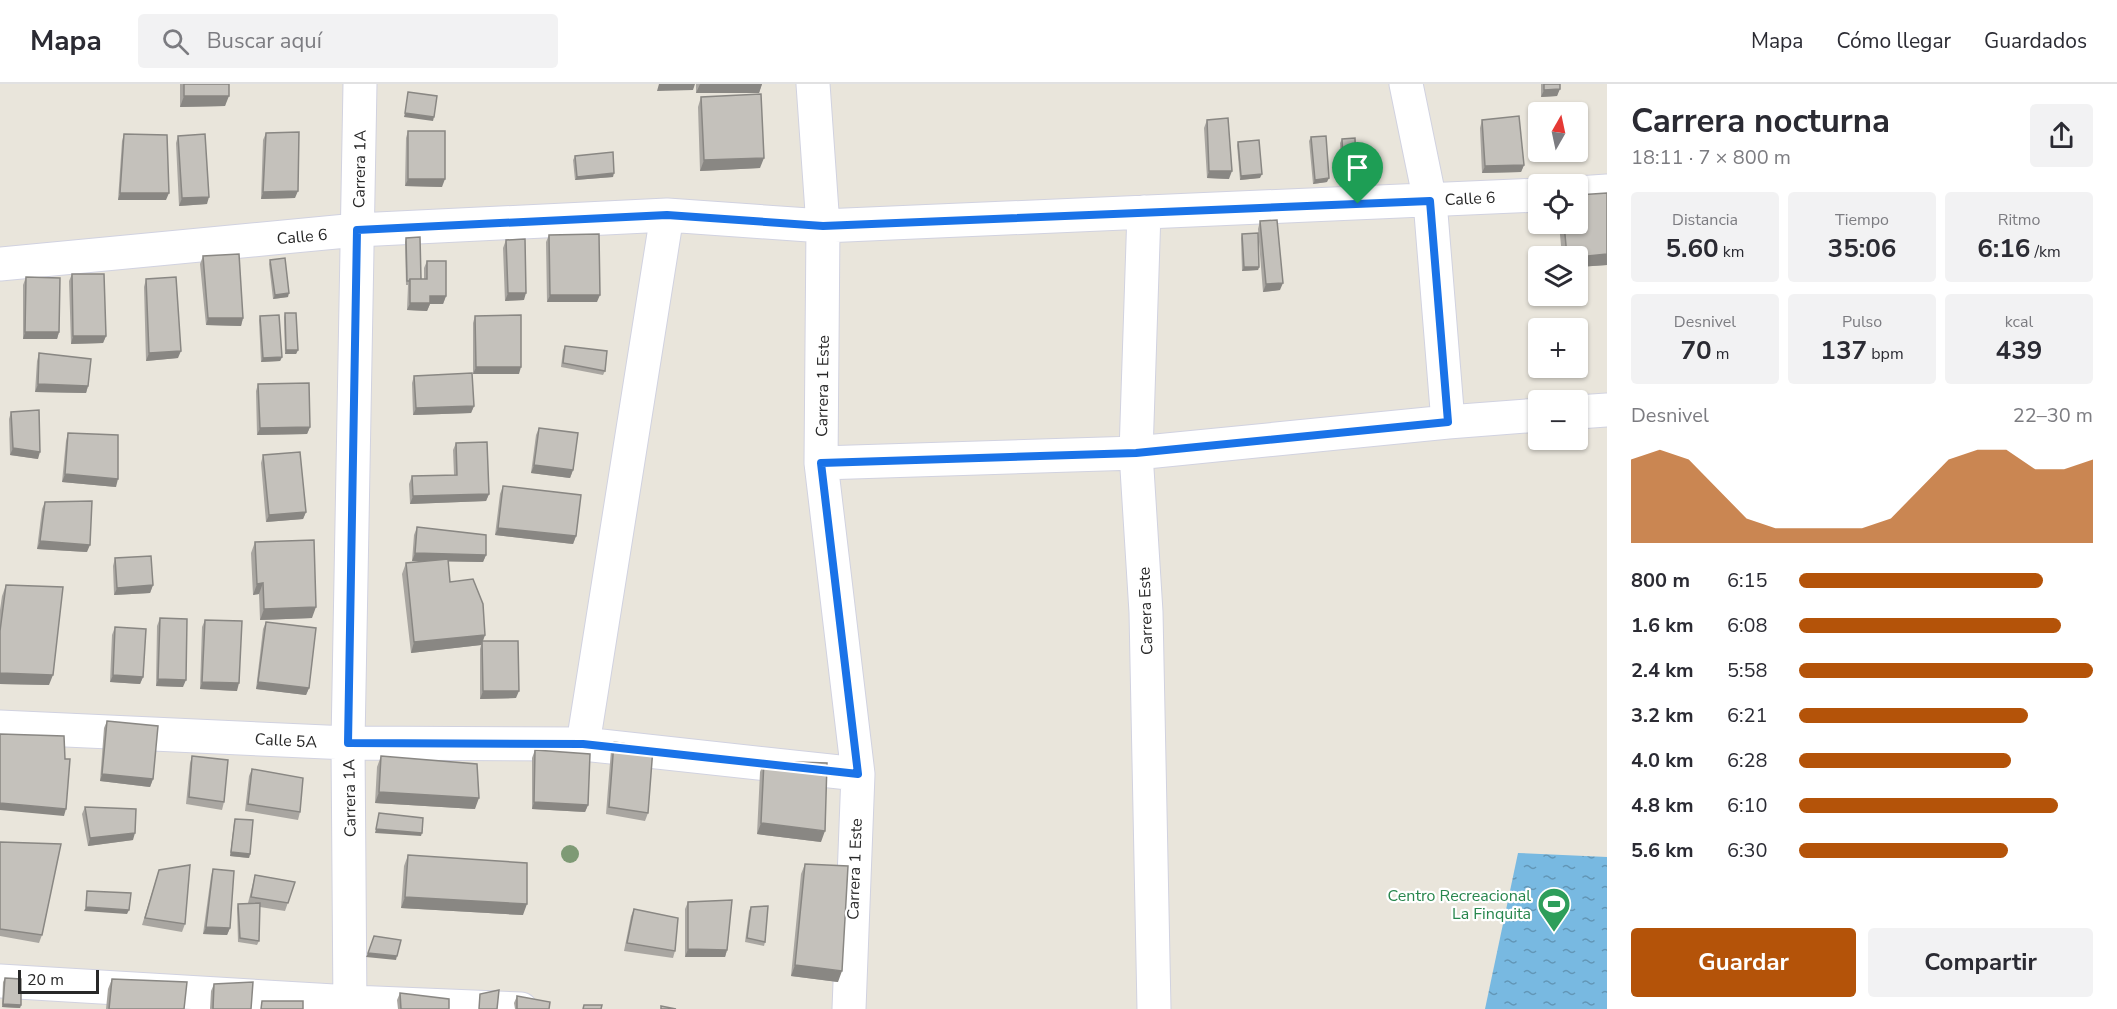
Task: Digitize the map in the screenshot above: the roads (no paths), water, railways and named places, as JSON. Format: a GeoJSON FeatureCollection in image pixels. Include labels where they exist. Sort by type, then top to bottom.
{"type":"FeatureCollection","features":[{"type":"Feature","properties":{"kind":"street","name":"Carrera 1A"},"geometry":{"type":"LineString","coordinates":[[351,1006],[348,743],[360,84]]}},
{"type":"Feature","properties":{"kind":"street","name":"Carrera 1 Este"},"geometry":{"type":"LineString","coordinates":[[813,84],[823,226],[821,463],[858,774],[849,1009]]}},
{"type":"Feature","properties":{"kind":"street"},"geometry":{"type":"LineString","coordinates":[[1406,84],[1430,201],[1448,422]]}},
{"type":"Feature","properties":{"kind":"street"},"geometry":{"type":"LineString","coordinates":[[1588,192],[1607,191]]}},
{"type":"Feature","properties":{"kind":"street","name":"Calle 6"},"geometry":{"type":"LineString","coordinates":[[0,264],[357,230],[667,215],[823,226],[1528,196]]}},
{"type":"Feature","properties":{"kind":"street","name":"Carrera Este"},"geometry":{"type":"LineString","coordinates":[[1144,213],[1136,453],[1146,612],[1154,1009]]}},
{"type":"Feature","properties":{"kind":"street"},"geometry":{"type":"LineString","coordinates":[[583,744],[667,215]]}},
{"type":"Feature","properties":{"kind":"street"},"geometry":{"type":"LineString","coordinates":[[1588,411],[1607,410]]}},
{"type":"Feature","properties":{"kind":"street"},"geometry":{"type":"LineString","coordinates":[[821,463],[1136,453],[1528,416]]}},
{"type":"Feature","properties":{"kind":"street","name":"Calle 5A"},"geometry":{"type":"LineString","coordinates":[[0,727],[348,743],[583,744],[858,774]]}},
{"type":"Feature","properties":{"kind":"street"},"geometry":{"type":"LineString","coordinates":[[0,981],[351,1006],[521,1009]]}},
{"type":"Feature","properties":{"kind":"water","name":"Centro Recreacional La Finquita"},"geometry":{"type":"Polygon","coordinates":[[[1518,853],[1607,857],[1607,1009],[1485,1009],[1518,853]]]}},
{"type":"Feature","properties":{"kind":"place","name":"Centro Recreacional La Finquita"},"geometry":{"type":"Point","coordinates":[1554,933]}}]}
